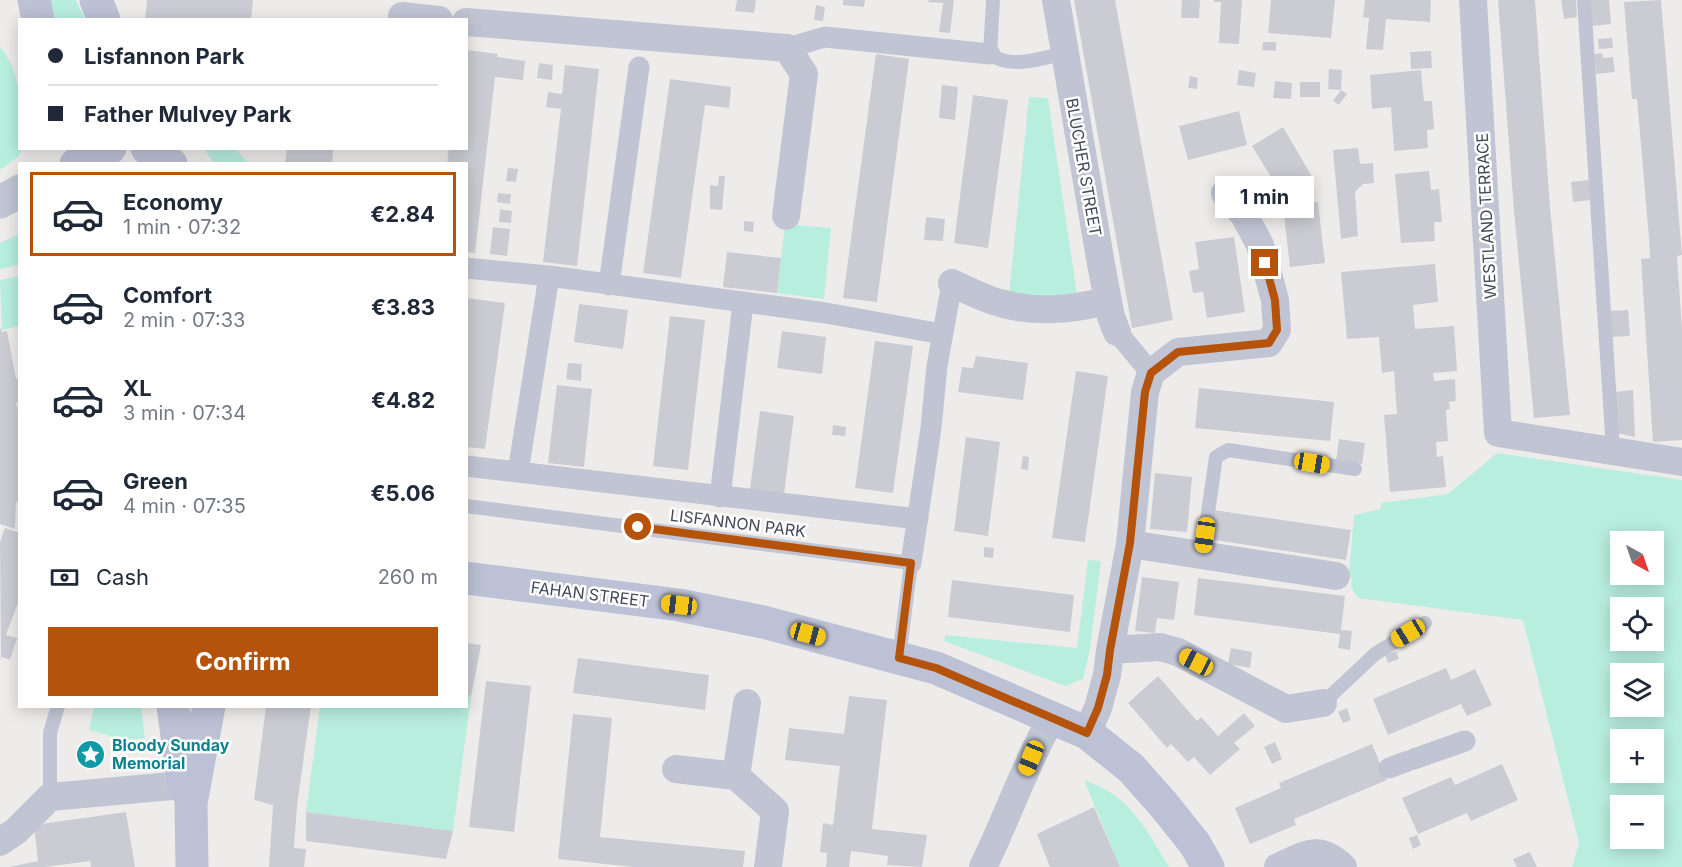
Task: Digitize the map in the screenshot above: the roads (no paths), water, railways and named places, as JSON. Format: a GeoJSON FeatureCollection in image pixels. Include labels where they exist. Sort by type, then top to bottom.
{"type":"FeatureCollection","features":[{"type":"Feature","properties":{"kind":"main road"},"geometry":{"type":"LineString","coordinates":[[34,0],[38,18]]}},
{"type":"Feature","properties":{"kind":"main road"},"geometry":{"type":"LineString","coordinates":[[96,0],[103,18]]}},
{"type":"Feature","properties":{"kind":"main road"},"geometry":{"type":"LineString","coordinates":[[80,162],[106,150]]}},
{"type":"Feature","properties":{"kind":"main road"},"geometry":{"type":"LineString","coordinates":[[150,150],[170,162]]}},
{"type":"Feature","properties":{"kind":"main road","name":"FAHAN STREET"},"geometry":{"type":"LineString","coordinates":[[468,578],[679,605],[763,622],[936,668],[1087,733],[1131,768],[1164,804],[1195,844],[1208,867]]}},
{"type":"Feature","properties":{"kind":"main road"},"geometry":{"type":"LineString","coordinates":[[173,708],[187,794],[192,867]]}},
{"type":"Feature","properties":{"kind":"main road"},"geometry":{"type":"LineString","coordinates":[[187,794],[208,708]]}},
{"type":"Feature","properties":{"kind":"street","name":"BLUCHER STREET"},"geometry":{"type":"LineString","coordinates":[[1056,0],[1108,301],[1117,332]]}},
{"type":"Feature","properties":{"kind":"street","name":"WESTLAND TERRACE"},"geometry":{"type":"LineString","coordinates":[[1473,0],[1498,433],[1613,450]]}},
{"type":"Feature","properties":{"kind":"street"},"geometry":{"type":"LineString","coordinates":[[485,15],[787,48],[825,37],[990,54]]}},
{"type":"Feature","properties":{"kind":"street"},"geometry":{"type":"LineString","coordinates":[[402,18],[402,16],[420,18]]}},
{"type":"Feature","properties":{"kind":"street"},"geometry":{"type":"LineString","coordinates":[[786,216],[804,74],[787,48]]}},
{"type":"Feature","properties":{"kind":"street"},"geometry":{"type":"LineString","coordinates":[[609,285],[639,67]]}},
{"type":"Feature","properties":{"kind":"street"},"geometry":{"type":"LineString","coordinates":[[0,202],[18,192]]}},
{"type":"Feature","properties":{"kind":"street"},"geometry":{"type":"LineString","coordinates":[[1087,733],[1098,708],[1107,675],[1130,543],[1145,392],[1151,373],[1178,352],[1269,343],[1277,330],[1275,300],[1260,245],[1244,215],[1225,193]]}},
{"type":"Feature","properties":{"kind":"street"},"geometry":{"type":"LineString","coordinates":[[0,214],[18,212]]}},
{"type":"Feature","properties":{"kind":"street"},"geometry":{"type":"LineString","coordinates":[[468,268],[549,276],[826,313],[942,334]]}},
{"type":"Feature","properties":{"kind":"street"},"geometry":{"type":"LineString","coordinates":[[518,472],[549,276]]}},
{"type":"Feature","properties":{"kind":"street"},"geometry":{"type":"LineString","coordinates":[[911,563],[942,334],[952,283],[1000,303],[1032,309],[1070,309],[1108,301]]}},
{"type":"Feature","properties":{"kind":"street"},"geometry":{"type":"LineString","coordinates":[[720,497],[743,303]]}},
{"type":"Feature","properties":{"kind":"street"},"geometry":{"type":"LineString","coordinates":[[1117,332],[1151,373]]}},
{"type":"Feature","properties":{"kind":"street"},"geometry":{"type":"LineString","coordinates":[[1613,450],[1682,462]]}},
{"type":"Feature","properties":{"kind":"street"},"geometry":{"type":"LineString","coordinates":[[468,466],[918,519]]}},
{"type":"Feature","properties":{"kind":"street"},"geometry":{"type":"LineString","coordinates":[[1130,543],[1336,576]]}},
{"type":"Feature","properties":{"kind":"street"},"geometry":{"type":"LineString","coordinates":[[1110,650],[1160,647],[1178,652],[1286,709],[1323,703]]}},
{"type":"Feature","properties":{"kind":"street"},"geometry":{"type":"LineString","coordinates":[[736,776],[747,703]]}},
{"type":"Feature","properties":{"kind":"street"},"geometry":{"type":"LineString","coordinates":[[984,867],[1039,740],[1052,717]]}},
{"type":"Feature","properties":{"kind":"street"},"geometry":{"type":"LineString","coordinates":[[1404,763],[1465,741]]}},
{"type":"Feature","properties":{"kind":"street"},"geometry":{"type":"LineString","coordinates":[[676,769],[736,776],[775,811],[768,867]]}},
{"type":"Feature","properties":{"kind":"street"},"geometry":{"type":"LineString","coordinates":[[0,842],[16,831],[50,797],[187,794]]}},
{"type":"Feature","properties":{"kind":"street"},"geometry":{"type":"LineString","coordinates":[[1278,867],[1312,852],[1331,856],[1343,867]]}},
{"type":"Feature","properties":{"kind":"lane"},"geometry":{"type":"LineString","coordinates":[[993,0],[990,54],[998,60],[1018,62],[1065,53]]}},
{"type":"Feature","properties":{"kind":"lane"},"geometry":{"type":"LineString","coordinates":[[1584,0],[1613,450]]}},
{"type":"Feature","properties":{"kind":"lane"},"geometry":{"type":"LineString","coordinates":[[1202,554],[1216,457],[1228,450],[1355,469]]}},
{"type":"Feature","properties":{"kind":"lane","name":"LISFANNON PARK"},"geometry":{"type":"LineString","coordinates":[[468,506],[911,563]]}},
{"type":"Feature","properties":{"kind":"lane"},"geometry":{"type":"LineString","coordinates":[[899,658],[911,563]]}},
{"type":"Feature","properties":{"kind":"lane"},"geometry":{"type":"LineString","coordinates":[[1323,703],[1375,654],[1425,623]]}},
{"type":"Feature","properties":{"kind":"lane"},"geometry":{"type":"LineString","coordinates":[[50,797],[50,733],[57,708]]}},
{"type":"Feature","properties":{"kind":"place","name":"Bloody Sunday Memorial"},"geometry":{"type":"Point","coordinates":[91,754]}}]}
